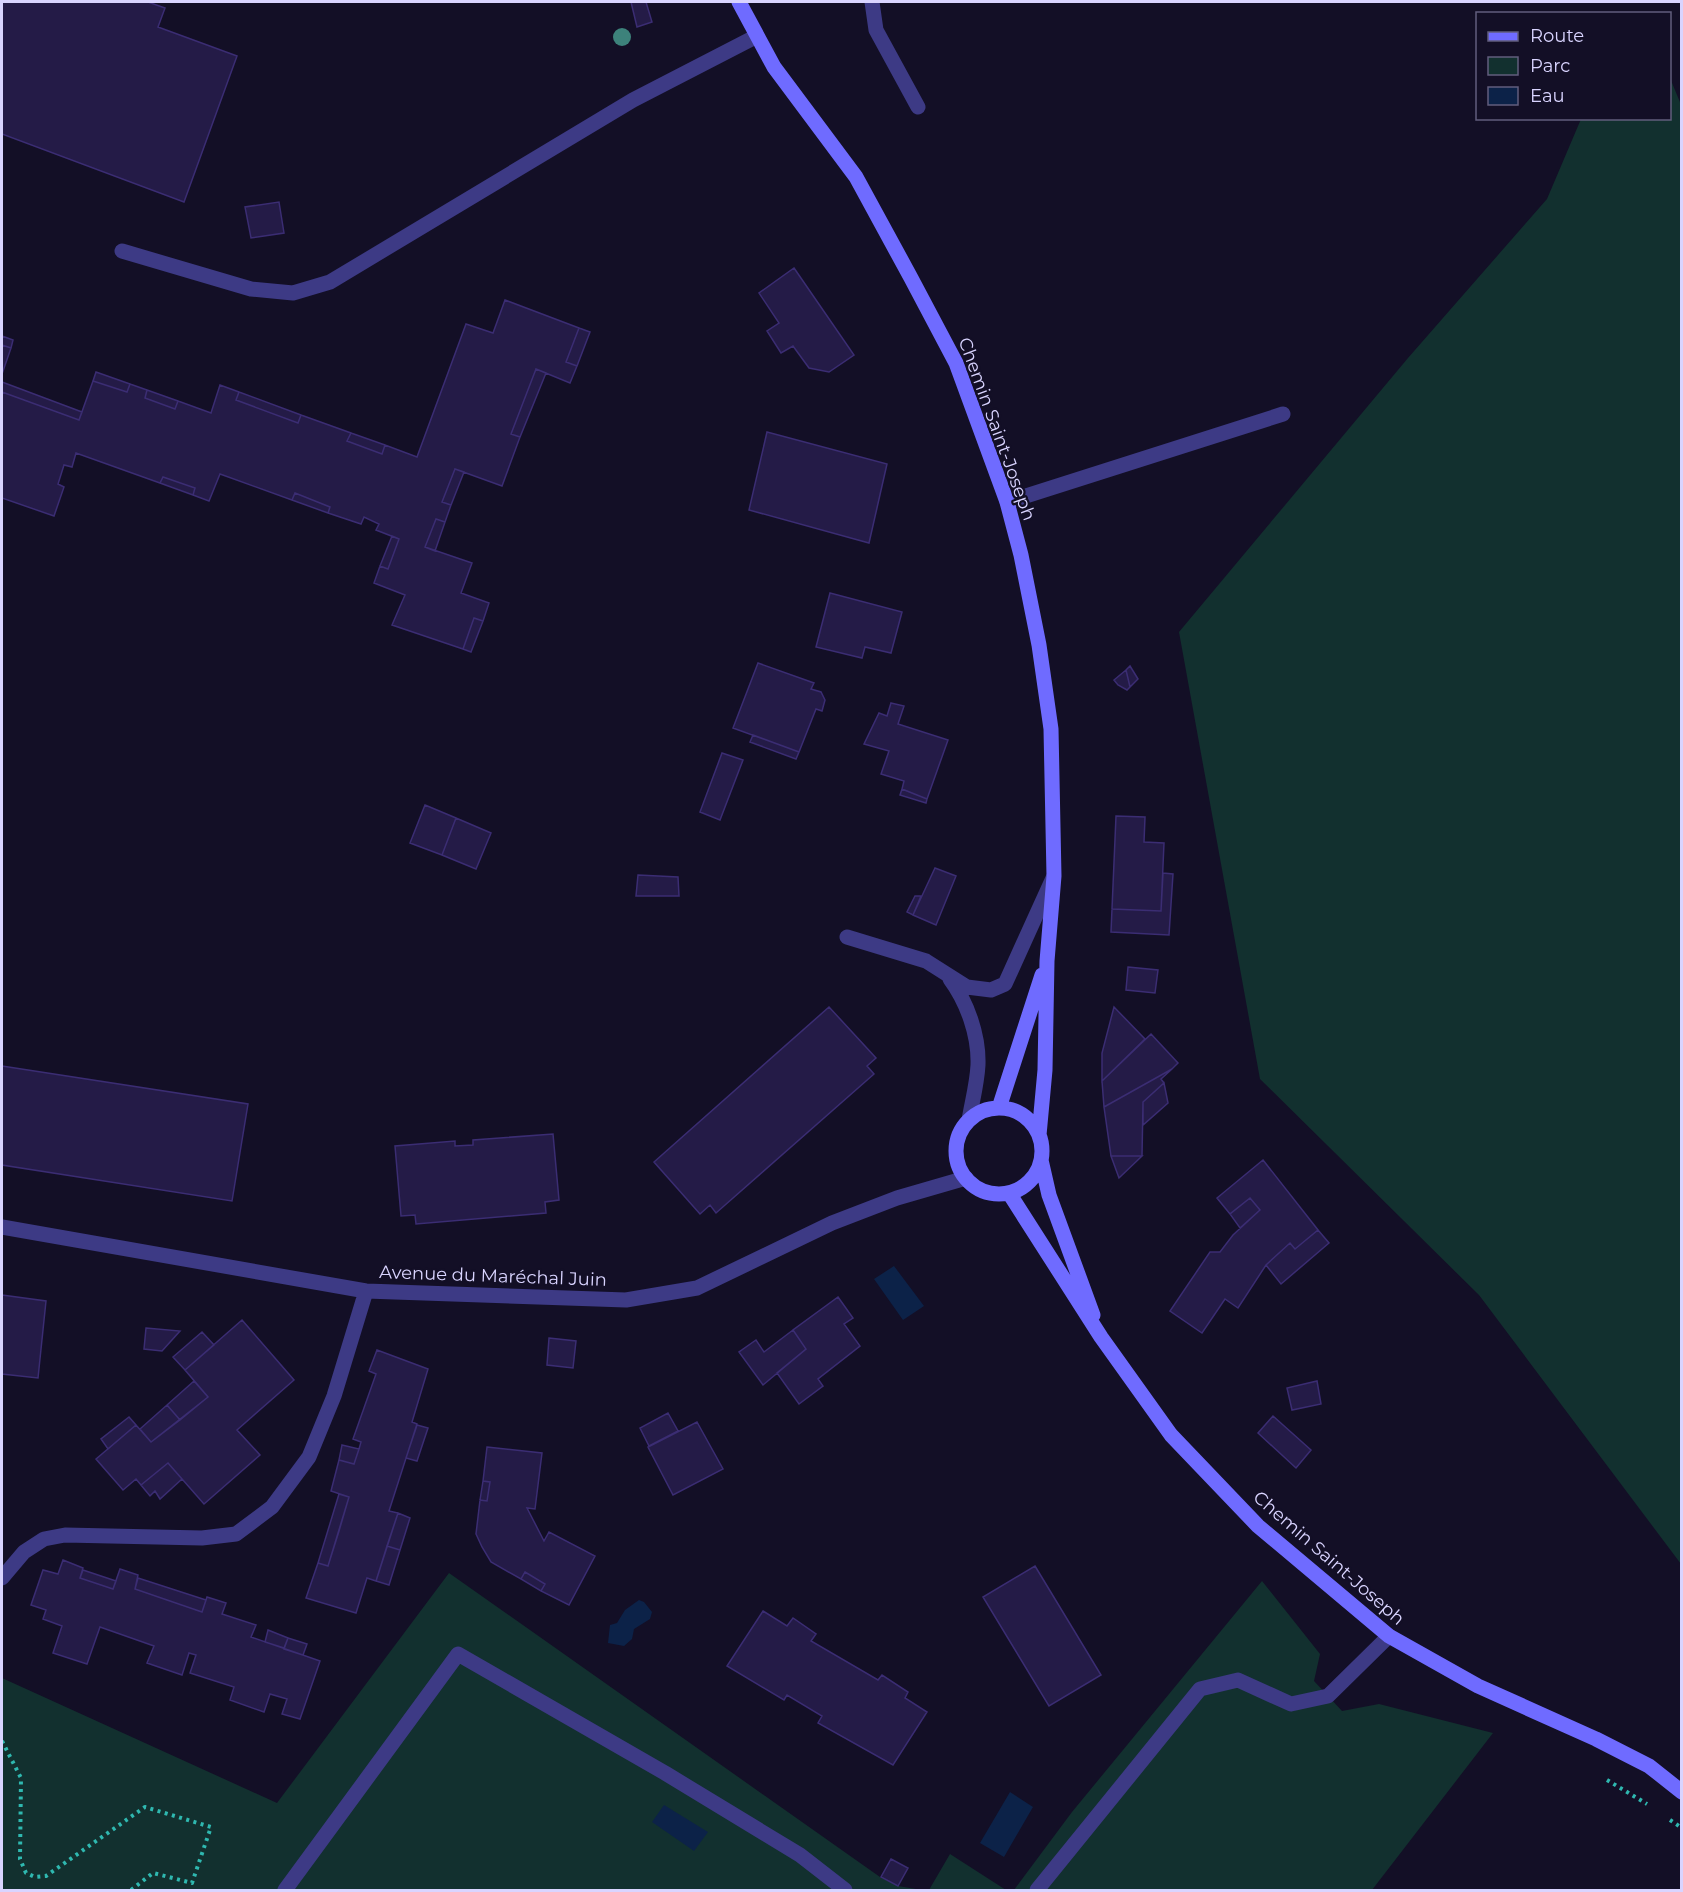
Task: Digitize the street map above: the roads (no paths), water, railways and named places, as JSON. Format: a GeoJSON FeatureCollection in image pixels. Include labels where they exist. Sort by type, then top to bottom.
{"type":"FeatureCollection","features":[{"type":"Feature","properties":{"kind":"main road","name":"Chemin Saint-Joseph"},"geometry":{"type":"LineString","coordinates":[[739,2],[774,67],[856,177],[911,278],[956,363],[1007,502],[1021,555],[1034,622],[1051,729],[1054,876],[1047,961],[1045,1070],[1039,1135]]}},
{"type":"Feature","properties":{"kind":"main road","name":"Chemin Saint-Joseph"},"geometry":{"type":"LineString","coordinates":[[999,1108],[1047,961]]}},
{"type":"Feature","properties":{"kind":"main road"},"geometry":{"type":"LineString","coordinates":[[999,1108],[1012,1110],[1032,1124],[1039,1135],[1042,1147],[1037,1172],[1030,1181],[1009,1193],[996,1194],[974,1186],[966,1178],[959,1167],[957,1142],[961,1130],[969,1120],[988,1109],[999,1108]]}},
{"type":"Feature","properties":{"kind":"main road","name":"Chemin Saint-Joseph"},"geometry":{"type":"LineString","coordinates":[[1041,1160],[1049,1195],[1101,1337]]}},
{"type":"Feature","properties":{"kind":"main road","name":"Chemin Saint-Joseph"},"geometry":{"type":"LineString","coordinates":[[1009,1193],[1101,1337],[1171,1435],[1258,1526],[1389,1636],[1478,1686],[1596,1739],[1649,1766],[1682,1792]]}},
{"type":"Feature","properties":{"kind":"street"},"geometry":{"type":"LineString","coordinates":[[872,2],[876,30],[918,107]]}},
{"type":"Feature","properties":{"kind":"street"},"geometry":{"type":"LineString","coordinates":[[122,251],[251,289],[293,293],[330,282],[633,100],[756,36]]}},
{"type":"Feature","properties":{"kind":"street"},"geometry":{"type":"LineString","coordinates":[[1007,502],[1283,414]]}},
{"type":"Feature","properties":{"kind":"street"},"geometry":{"type":"LineString","coordinates":[[847,937],[926,961],[967,987],[991,990],[1005,984],[1054,876]]}},
{"type":"Feature","properties":{"kind":"street"},"geometry":{"type":"LineString","coordinates":[[944,972],[961,997],[974,1030],[977,1047],[976,1083],[969,1120]]}},
{"type":"Feature","properties":{"kind":"street","name":"Avenue du Maréchal Juin"},"geometry":{"type":"LineString","coordinates":[[2,1227],[366,1291],[626,1299],[697,1288],[832,1223],[897,1198],[966,1178]]}},
{"type":"Feature","properties":{"kind":"street"},"geometry":{"type":"LineString","coordinates":[[2,1578],[24,1552],[44,1539],[65,1535],[202,1538],[236,1534],[272,1507],[309,1457],[334,1396],[366,1291]]}},
{"type":"Feature","properties":{"kind":"street"},"geometry":{"type":"LineString","coordinates":[[1037,1890],[1200,1689],[1238,1680],[1291,1704],[1329,1696],[1389,1636]]}},
{"type":"Feature","properties":{"kind":"street"},"geometry":{"type":"LineString","coordinates":[[285,1890],[458,1654],[723,1808],[800,1855],[845,1890]]}},
{"type":"Feature","properties":{"kind":"water"},"geometry":{"type":"Polygon","coordinates":[[[894,1266],[924,1306],[903,1320],[874,1279],[894,1266]]]}},
{"type":"Feature","properties":{"kind":"water"},"geometry":{"type":"Polygon","coordinates":[[[639,1600],[644,1602],[652,1612],[650,1619],[634,1629],[632,1639],[624,1646],[608,1643],[610,1625],[617,1623],[625,1610],[639,1600]]]}},
{"type":"Feature","properties":{"kind":"water"},"geometry":{"type":"Polygon","coordinates":[[[1010,1792],[1033,1807],[1004,1857],[980,1843],[1010,1792]]]}},
{"type":"Feature","properties":{"kind":"water"},"geometry":{"type":"Polygon","coordinates":[[[664,1805],[708,1832],[694,1851],[652,1822],[664,1805]]]}}]}
